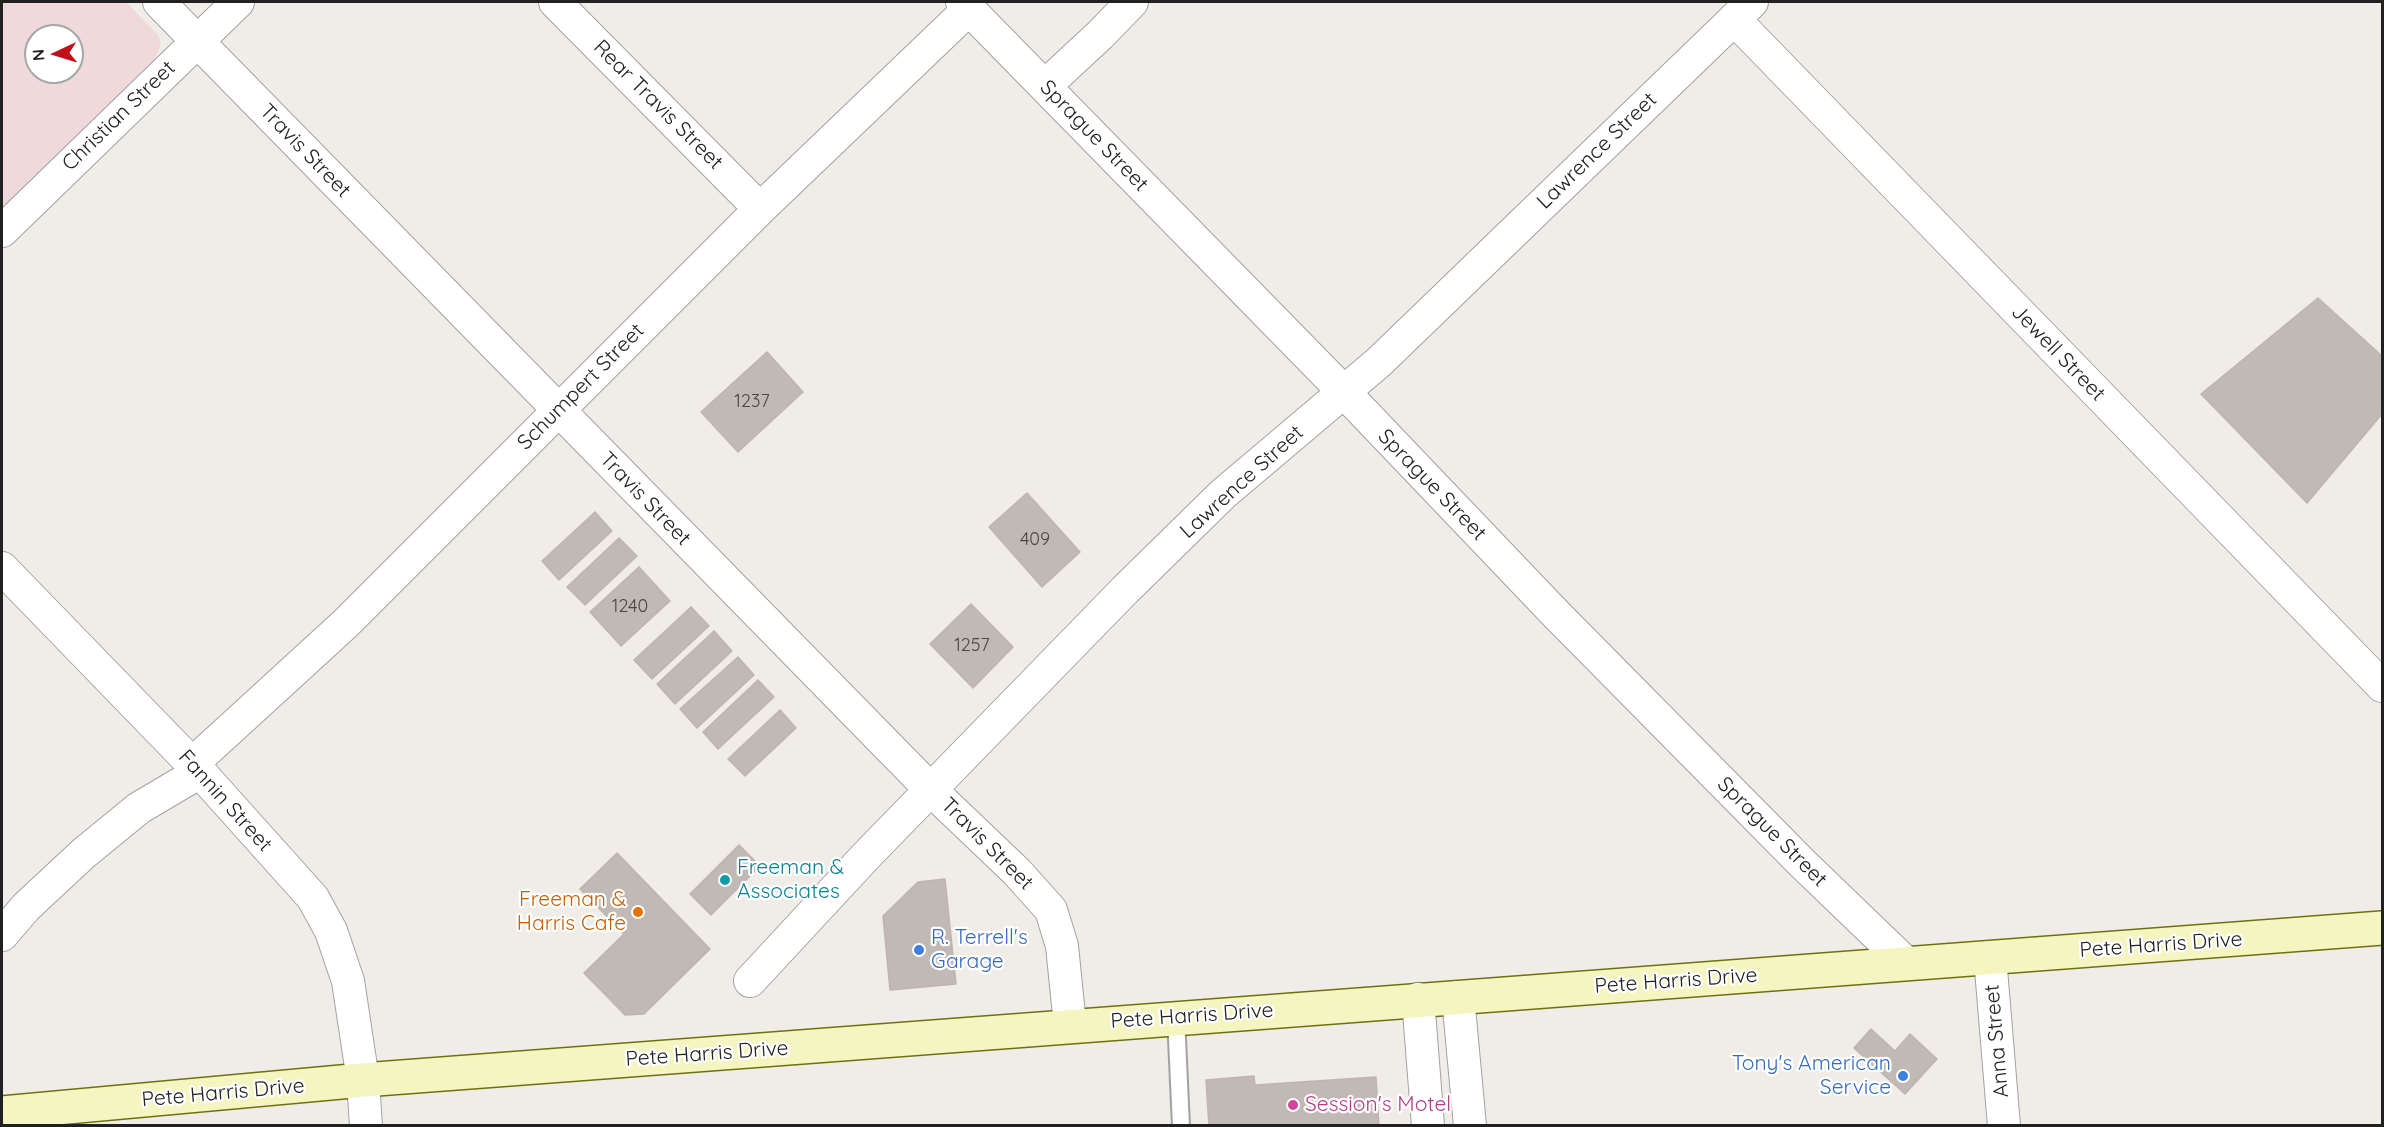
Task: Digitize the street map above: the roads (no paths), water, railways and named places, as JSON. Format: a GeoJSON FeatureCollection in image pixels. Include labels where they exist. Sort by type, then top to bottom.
{"type":"FeatureCollection","features":[{"type":"Feature","properties":{"kind":"main road","name":"Pete Harris Drive"},"geometry":{"type":"LineString","coordinates":[[2,1113],[363,1080],[1070,1025],[2382,928]]}},
{"type":"Feature","properties":{"kind":"street","name":"Travis Street"},"geometry":{"type":"LineString","coordinates":[[159,2],[931,790],[1017,872],[1051,910],[1062,946],[1070,1025]]}},
{"type":"Feature","properties":{"kind":"street","name":"Christian Street"},"geometry":{"type":"LineString","coordinates":[[2,231],[238,2]]}},
{"type":"Feature","properties":{"kind":"street","name":"Rear Travis Street"},"geometry":{"type":"LineString","coordinates":[[555,2],[760,209]]}},
{"type":"Feature","properties":{"kind":"street"},"geometry":{"type":"LineString","coordinates":[[1045,86],[1100,35],[1131,2]]}},
{"type":"Feature","properties":{"kind":"street","name":"Schumpert Street"},"geometry":{"type":"LineString","coordinates":[[2,935],[59,876],[139,808],[196,768],[345,624],[965,5]]}},
{"type":"Feature","properties":{"kind":"street","name":"Sprague Street"},"geometry":{"type":"LineString","coordinates":[[965,5],[1745,806],[1907,964]]}},
{"type":"Feature","properties":{"kind":"street","name":"Lawrence Street"},"geometry":{"type":"LineString","coordinates":[[750,981],[1125,590],[1223,494],[1379,362],[1743,10]]}},
{"type":"Feature","properties":{"kind":"street","name":"Jewell Street"},"geometry":{"type":"LineString","coordinates":[[1743,10],[2382,686]]}},
{"type":"Feature","properties":{"kind":"street","name":"Fannin Street"},"geometry":{"type":"LineString","coordinates":[[2,568],[196,768],[313,898],[332,931],[348,981],[363,1080],[366,1125]]}},
{"type":"Feature","properties":{"kind":"street","name":"Anna Street"},"geometry":{"type":"LineString","coordinates":[[1990,957],[2004,1125]]}},
{"type":"Feature","properties":{"kind":"street"},"geometry":{"type":"LineString","coordinates":[[1458,996],[1470,1125]]}},
{"type":"Feature","properties":{"kind":"street"},"geometry":{"type":"LineString","coordinates":[[1419,999],[1428,1125]]}},
{"type":"Feature","properties":{"kind":"lane"},"geometry":{"type":"LineString","coordinates":[[1176,1017],[1181,1125]]}},
{"type":"Feature","properties":{"kind":"place","name":"Freeman & Associates"},"geometry":{"type":"Point","coordinates":[725,880]}},
{"type":"Feature","properties":{"kind":"place","name":"Freeman & Harris Cafe"},"geometry":{"type":"Point","coordinates":[638,912]}},
{"type":"Feature","properties":{"kind":"place","name":"R. Terrell's Garage"},"geometry":{"type":"Point","coordinates":[919,950]}},
{"type":"Feature","properties":{"kind":"place","name":"Tony's American Service"},"geometry":{"type":"Point","coordinates":[1903,1076]}},
{"type":"Feature","properties":{"kind":"place","name":"Session's Motel"},"geometry":{"type":"Point","coordinates":[1293,1105]}}]}
